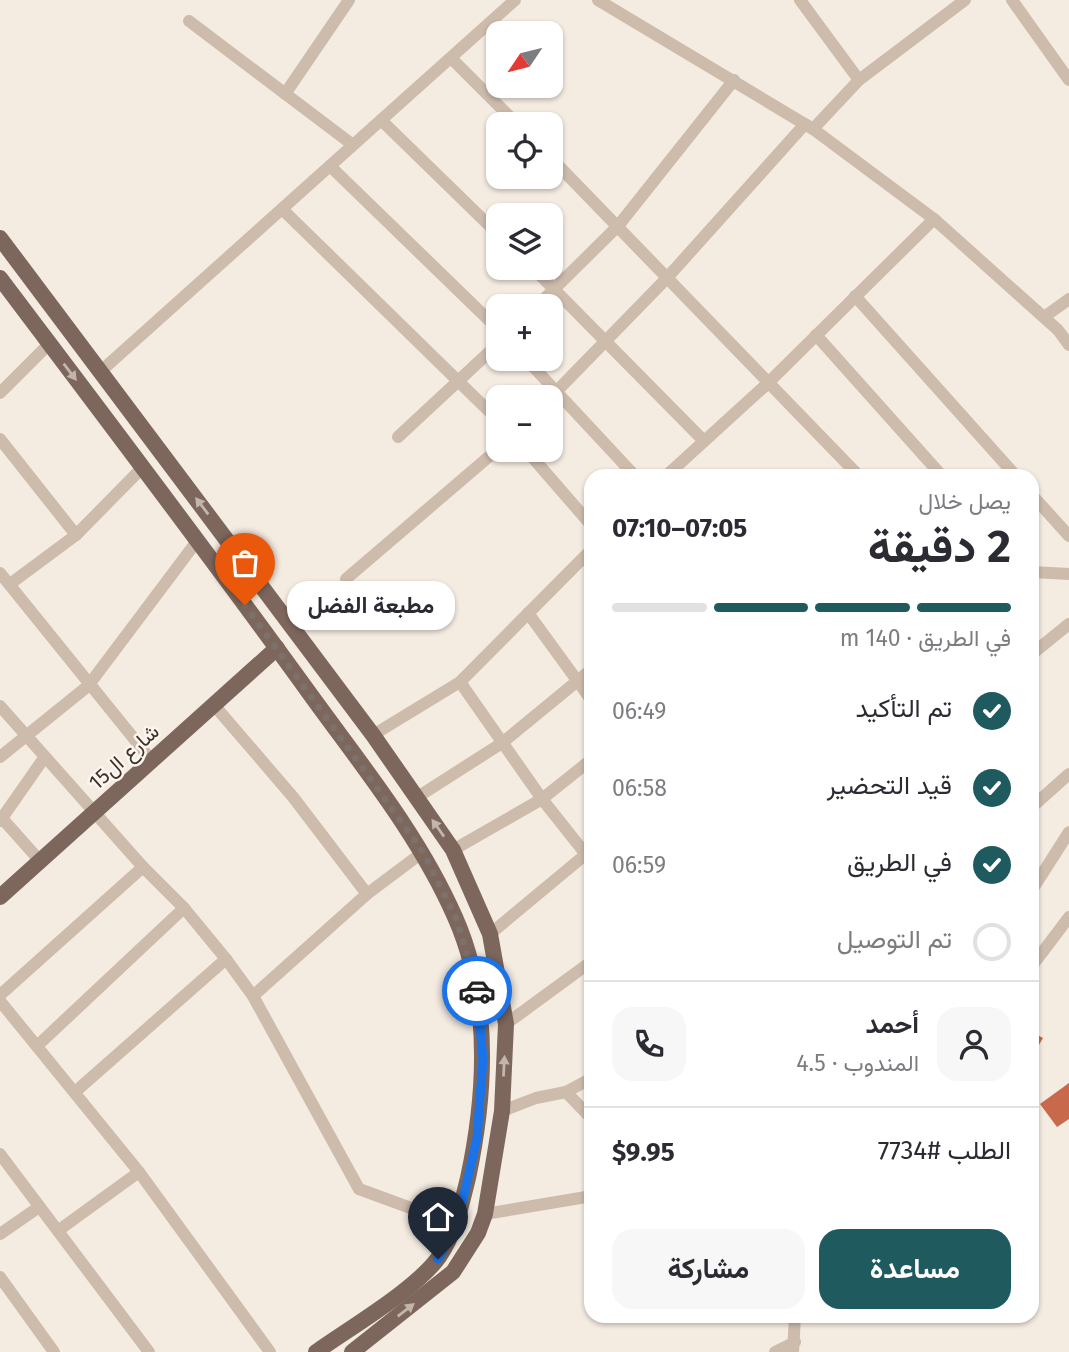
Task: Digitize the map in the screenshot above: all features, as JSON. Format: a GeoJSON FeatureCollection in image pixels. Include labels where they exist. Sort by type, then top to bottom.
{"type":"FeatureCollection","features":[{"type":"Feature","properties":{"kind":"main road"},"geometry":{"type":"LineString","coordinates":[[0,238],[373,735],[453,850],[490,934],[506,1024],[502,1111],[485,1214],[478,1233],[453,1272],[352,1352]]}},
{"type":"Feature","properties":{"kind":"main road"},"geometry":{"type":"LineString","coordinates":[[0,278],[277,648],[423,852],[457,920],[477,986],[483,1059],[477,1138],[457,1225],[438,1259],[400,1292],[316,1352]]}},
{"type":"Feature","properties":{"kind":"main road","name":"شارع ال15"},"geometry":{"type":"LineString","coordinates":[[0,897],[277,648]]}},
{"type":"Feature","properties":{"kind":"street"},"geometry":{"type":"LineString","coordinates":[[285,94],[349,0]]}},
{"type":"Feature","properties":{"kind":"street"},"geometry":{"type":"LineString","coordinates":[[101,371],[515,0]]}},
{"type":"Feature","properties":{"kind":"street"},"geometry":{"type":"LineString","coordinates":[[597,0],[809,127],[934,219],[1044,317],[1069,345]]}},
{"type":"Feature","properties":{"kind":"street"},"geometry":{"type":"LineString","coordinates":[[800,0],[859,80]]}},
{"type":"Feature","properties":{"kind":"street"},"geometry":{"type":"LineString","coordinates":[[563,385],[809,127],[859,80],[965,0]]}},
{"type":"Feature","properties":{"kind":"street"},"geometry":{"type":"LineString","coordinates":[[1012,0],[1069,80]]}},
{"type":"Feature","properties":{"kind":"street"},"geometry":{"type":"LineString","coordinates":[[189,21],[353,145]]}},
{"type":"Feature","properties":{"kind":"street"},"geometry":{"type":"LineString","coordinates":[[451,58],[505,112]]}},
{"type":"Feature","properties":{"kind":"street"},"geometry":{"type":"LineString","coordinates":[[550,294],[618,226],[734,80]]}},
{"type":"Feature","properties":{"kind":"street"},"geometry":{"type":"LineString","coordinates":[[381,120],[486,221]]}},
{"type":"Feature","properties":{"kind":"street"},"geometry":{"type":"LineString","coordinates":[[330,166],[486,317]]}},
{"type":"Feature","properties":{"kind":"street"},"geometry":{"type":"LineString","coordinates":[[563,170],[852,469]]}},
{"type":"Feature","properties":{"kind":"street"},"geometry":{"type":"LineString","coordinates":[[282,209],[486,408]]}},
{"type":"Feature","properties":{"kind":"street"},"geometry":{"type":"LineString","coordinates":[[673,469],[767,384],[934,219]]}},
{"type":"Feature","properties":{"kind":"street"},"geometry":{"type":"LineString","coordinates":[[546,280],[703,440]]}},
{"type":"Feature","properties":{"kind":"street"},"geometry":{"type":"LineString","coordinates":[[855,296],[1010,469]]}},
{"type":"Feature","properties":{"kind":"street"},"geometry":{"type":"LineString","coordinates":[[1044,317],[1069,299]]}},
{"type":"Feature","properties":{"kind":"street"},"geometry":{"type":"LineString","coordinates":[[816,335],[936,469]]}},
{"type":"Feature","properties":{"kind":"street"},"geometry":{"type":"LineString","coordinates":[[0,393],[49,344]]}},
{"type":"Feature","properties":{"kind":"street"},"geometry":{"type":"LineString","coordinates":[[398,437],[486,355]]}},
{"type":"Feature","properties":{"kind":"street"},"geometry":{"type":"LineString","coordinates":[[536,371],[547,385]]}},
{"type":"Feature","properties":{"kind":"street"},"geometry":{"type":"LineString","coordinates":[[563,403],[628,469]]}},
{"type":"Feature","properties":{"kind":"street"},"geometry":{"type":"LineString","coordinates":[[0,439],[76,535]]}},
{"type":"Feature","properties":{"kind":"street"},"geometry":{"type":"LineString","coordinates":[[346,579],[486,459]]}},
{"type":"Feature","properties":{"kind":"street"},"geometry":{"type":"LineString","coordinates":[[536,462],[584,517]]}},
{"type":"Feature","properties":{"kind":"street"},"geometry":{"type":"LineString","coordinates":[[10,584],[76,535],[142,468]]}},
{"type":"Feature","properties":{"kind":"street"},"geometry":{"type":"LineString","coordinates":[[1039,503],[1069,536]]}},
{"type":"Feature","properties":{"kind":"street"},"geometry":{"type":"LineString","coordinates":[[0,757],[88,686],[197,541]]}},
{"type":"Feature","properties":{"kind":"street"},"geometry":{"type":"LineString","coordinates":[[373,735],[460,682],[584,559]]}},
{"type":"Feature","properties":{"kind":"street"},"geometry":{"type":"LineString","coordinates":[[1039,572],[1069,574]]}},
{"type":"Feature","properties":{"kind":"street"},"geometry":{"type":"LineString","coordinates":[[0,573],[88,686],[152,761]]}},
{"type":"Feature","properties":{"kind":"street"},"geometry":{"type":"LineString","coordinates":[[528,613],[584,691]]}},
{"type":"Feature","properties":{"kind":"street"},"geometry":{"type":"LineString","coordinates":[[1039,648],[1069,624]]}},
{"type":"Feature","properties":{"kind":"street"},"geometry":{"type":"LineString","coordinates":[[416,798],[502,743],[584,675]]}},
{"type":"Feature","properties":{"kind":"street"},"geometry":{"type":"LineString","coordinates":[[460,682],[542,799],[584,849]]}},
{"type":"Feature","properties":{"kind":"street"},"geometry":{"type":"LineString","coordinates":[[214,705],[293,797],[367,894]]}},
{"type":"Feature","properties":{"kind":"street"},"geometry":{"type":"LineString","coordinates":[[0,706],[143,867],[184,908],[226,959],[253,996],[359,1189],[457,1225]]}},
{"type":"Feature","properties":{"kind":"street"},"geometry":{"type":"LineString","coordinates":[[40,861],[1,819],[44,758]]}},
{"type":"Feature","properties":{"kind":"street"},"geometry":{"type":"LineString","coordinates":[[453,850],[542,799],[584,765]]}},
{"type":"Feature","properties":{"kind":"street"},"geometry":{"type":"LineString","coordinates":[[1039,801],[1069,774]]}},
{"type":"Feature","properties":{"kind":"street"},"geometry":{"type":"LineString","coordinates":[[1039,879],[1069,832]]}},
{"type":"Feature","properties":{"kind":"street"},"geometry":{"type":"LineString","coordinates":[[253,996],[367,894],[423,852]]}},
{"type":"Feature","properties":{"kind":"street"},"geometry":{"type":"LineString","coordinates":[[490,934],[584,861]]}},
{"type":"Feature","properties":{"kind":"street"},"geometry":{"type":"LineString","coordinates":[[0,995],[143,867]]}},
{"type":"Feature","properties":{"kind":"street"},"geometry":{"type":"LineString","coordinates":[[37,1046],[184,908]]}},
{"type":"Feature","properties":{"kind":"street"},"geometry":{"type":"LineString","coordinates":[[1039,957],[1069,917]]}},
{"type":"Feature","properties":{"kind":"street"},"geometry":{"type":"LineString","coordinates":[[75,1092],[226,959]]}},
{"type":"Feature","properties":{"kind":"street"},"geometry":{"type":"LineString","coordinates":[[506,1024],[584,967]]}},
{"type":"Feature","properties":{"kind":"street"},"geometry":{"type":"LineString","coordinates":[[0,1001],[139,1172],[270,1352]]}},
{"type":"Feature","properties":{"kind":"street"},"geometry":{"type":"LineString","coordinates":[[502,1111],[536,1098],[566,1092],[584,1082]]}},
{"type":"Feature","properties":{"kind":"street"},"geometry":{"type":"LineString","coordinates":[[566,1092],[584,1111]]}},
{"type":"Feature","properties":{"kind":"street"},"geometry":{"type":"LineString","coordinates":[[0,1154],[149,1352]]}},
{"type":"Feature","properties":{"kind":"street"},"geometry":{"type":"LineString","coordinates":[[59,1230],[139,1172]]}},
{"type":"Feature","properties":{"kind":"street"},"geometry":{"type":"LineString","coordinates":[[485,1214],[584,1197]]}},
{"type":"Feature","properties":{"kind":"street"},"geometry":{"type":"LineString","coordinates":[[0,1234],[40,1207]]}},
{"type":"Feature","properties":{"kind":"street"},"geometry":{"type":"LineString","coordinates":[[0,1277],[54,1352]]}},
{"type":"Feature","properties":{"kind":"street"},"geometry":{"type":"LineString","coordinates":[[775,1352],[794,1347],[795,1323]]}},
{"type":"Feature","properties":{"kind":"building"},"geometry":{"type":"Polygon","coordinates":[[[1069,1083],[1069,1119],[1057,1127],[1040,1104],[1069,1083]]]}},
{"type":"Feature","properties":{"kind":"way so far"},"geometry":{"type":"LineString","coordinates":[[245,605],[423,852],[457,920],[477,991]]}},
{"type":"Feature","properties":{"kind":"place","name":"مطبعة الفضل"},"geometry":{"type":"Point","coordinates":[245,605]}},
{"type":"Feature","properties":{"kind":"route"},"geometry":{"type":"LineString","coordinates":[[438,1259],[457,1225],[477,1138],[483,1059],[477,991]]}}]}
